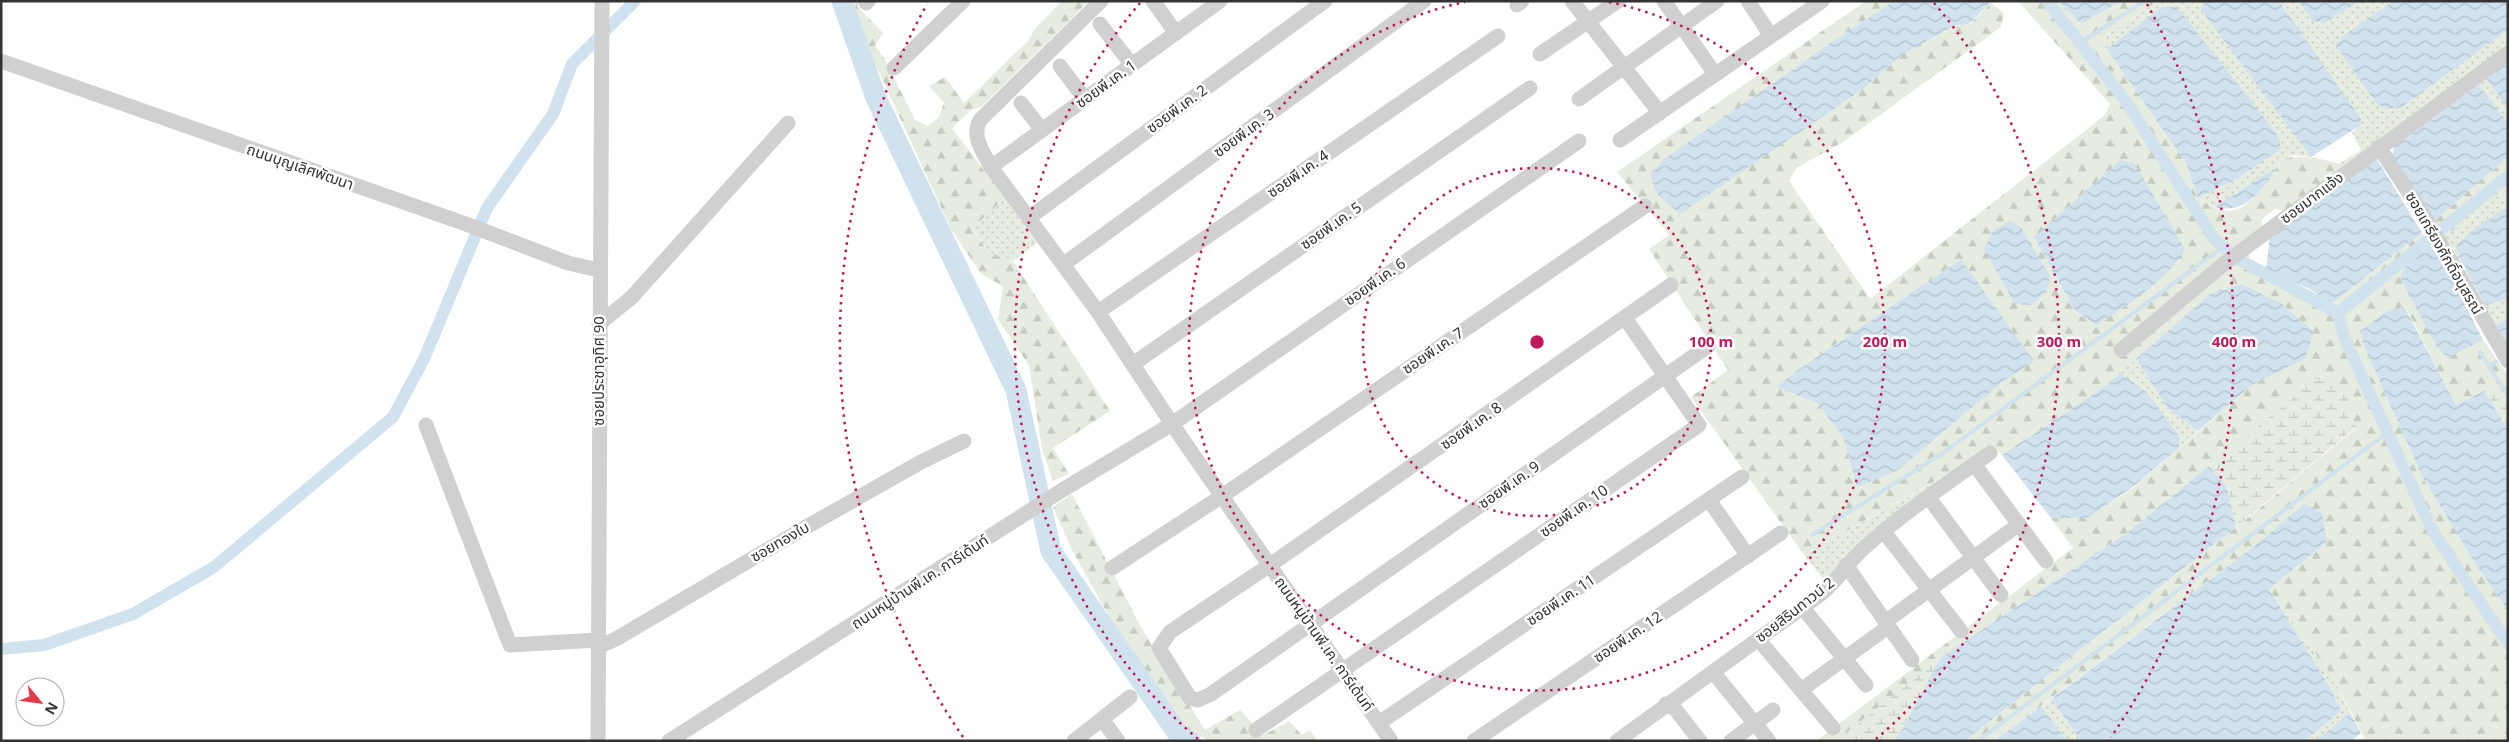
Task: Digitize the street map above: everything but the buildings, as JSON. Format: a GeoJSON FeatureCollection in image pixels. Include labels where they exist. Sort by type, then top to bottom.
{"type":"FeatureCollection","features":[{"type":"Feature","properties":{"kind":"street","name":"ซอยประชาอุทิศ 90"},"geometry":{"type":"LineString","coordinates":[[598,741],[602,1]]}},
{"type":"Feature","properties":{"kind":"street"},"geometry":{"type":"LineString","coordinates":[[894,68],[963,1]]}},
{"type":"Feature","properties":{"kind":"street","name":"ถนนหมู่บ้านพี.เค. การ์เด้นท์"},"geometry":{"type":"LineString","coordinates":[[1101,1],[980,120],[975,129],[977,141],[991,167],[1030,217],[1098,312],[1172,424],[1391,741]]}},
{"type":"Feature","properties":{"kind":"street"},"geometry":{"type":"LineString","coordinates":[[1153,1],[1176,33]]}},
{"type":"Feature","properties":{"kind":"street","name":"ซอยพี.เค. 1"},"geometry":{"type":"LineString","coordinates":[[991,167],[1219,1]]}},
{"type":"Feature","properties":{"kind":"street","name":"ซอยพี.เค. 2"},"geometry":{"type":"LineString","coordinates":[[1030,217],[1325,1]]}},
{"type":"Feature","properties":{"kind":"street","name":"ซอยพี.เค. 3"},"geometry":{"type":"LineString","coordinates":[[1064,264],[1424,1]]}},
{"type":"Feature","properties":{"kind":"street"},"geometry":{"type":"LineString","coordinates":[[1572,1],[1623,69],[1660,113]]}},
{"type":"Feature","properties":{"kind":"street"},"geometry":{"type":"LineString","coordinates":[[1540,54],[1618,1]]}},
{"type":"Feature","properties":{"kind":"street"},"geometry":{"type":"LineString","coordinates":[[1664,1],[1715,74]]}},
{"type":"Feature","properties":{"kind":"street"},"geometry":{"type":"LineString","coordinates":[[1579,100],[1717,1]]}},
{"type":"Feature","properties":{"kind":"street"},"geometry":{"type":"LineString","coordinates":[[1748,1],[1771,36]]}},
{"type":"Feature","properties":{"kind":"street"},"geometry":{"type":"LineString","coordinates":[[1620,140],[1822,1]]}},
{"type":"Feature","properties":{"kind":"street"},"geometry":{"type":"LineString","coordinates":[[1100,24],[1132,65]]}},
{"type":"Feature","properties":{"kind":"street","name":"ซอยพี.เค. 4"},"geometry":{"type":"LineString","coordinates":[[1098,312],[1498,36]]}},
{"type":"Feature","properties":{"kind":"street","name":"ซอยมากแจ้ง"},"geometry":{"type":"LineString","coordinates":[[2121,350],[2226,262],[2508,53]]}},
{"type":"Feature","properties":{"kind":"street","name":"ถนนบุญเลิศพัฒนา"},"geometry":{"type":"LineString","coordinates":[[1,61],[466,224],[568,263],[600,270]]}},
{"type":"Feature","properties":{"kind":"street"},"geometry":{"type":"LineString","coordinates":[[1060,66],[1085,99]]}},
{"type":"Feature","properties":{"kind":"street","name":"ซอยพี.เค. 5"},"geometry":{"type":"LineString","coordinates":[[1133,364],[1530,88]]}},
{"type":"Feature","properties":{"kind":"street"},"geometry":{"type":"LineString","coordinates":[[1021,103],[1042,130]]}},
{"type":"Feature","properties":{"kind":"street"},"geometry":{"type":"LineString","coordinates":[[599,324],[632,297],[788,123]]}},
{"type":"Feature","properties":{"kind":"street","name":"ซอยพี.เค. 6"},"geometry":{"type":"LineString","coordinates":[[1172,424],[1578,141]]}},
{"type":"Feature","properties":{"kind":"street","name":"ซอยเกรียงศักดิ์อนุสรณ์"},"geometry":{"type":"LineString","coordinates":[[2379,147],[2428,222],[2508,361]]}},
{"type":"Feature","properties":{"kind":"street","name":"ซอยพี.เค. 7"},"geometry":{"type":"LineString","coordinates":[[1112,568],[1222,496],[1645,206]]}},
{"type":"Feature","properties":{"kind":"street","name":"ซอยพี.เค. 8"},"geometry":{"type":"LineString","coordinates":[[1310,624],[1198,700],[1190,698],[1182,688],[1159,648],[1170,632],[1270,565],[1671,285]]}},
{"type":"Feature","properties":{"kind":"street","name":"ซอยพี.เค. 10"},"geometry":{"type":"LineString","coordinates":[[1343,672],[1699,425],[1664,378],[1625,318]]}},
{"type":"Feature","properties":{"kind":"street","name":"ซอยพี.เค. 9"},"geometry":{"type":"LineString","coordinates":[[1310,624],[1708,346]]}},
{"type":"Feature","properties":{"kind":"street","name":"ถนนหมู่บ้านพี.เค. การ์เด้นท์"},"geometry":{"type":"LineString","coordinates":[[669,741],[1064,489],[1172,424]]}},
{"type":"Feature","properties":{"kind":"street"},"geometry":{"type":"LineString","coordinates":[[426,425],[510,645],[598,643]]}},
{"type":"Feature","properties":{"kind":"street","name":"ซอยทองใบ"},"geometry":{"type":"LineString","coordinates":[[598,643],[622,636],[901,473],[964,441]]}},
{"type":"Feature","properties":{"kind":"street","name":"ซอยสิรินทาวน์ 2"},"geometry":{"type":"LineString","coordinates":[[1620,740],[1666,704],[1828,588],[1838,579],[1846,565],[1884,532],[1990,454]]}},
{"type":"Feature","properties":{"kind":"street"},"geometry":{"type":"LineString","coordinates":[[1974,464],[2046,561]]}},
{"type":"Feature","properties":{"kind":"street","name":"ซอยพี.เค. 11"},"geometry":{"type":"LineString","coordinates":[[1379,723],[1742,477]]}},
{"type":"Feature","properties":{"kind":"street"},"geometry":{"type":"LineString","coordinates":[[1929,498],[2001,595]]}},
{"type":"Feature","properties":{"kind":"street"},"geometry":{"type":"LineString","coordinates":[[1709,500],[1748,556]]}},
{"type":"Feature","properties":{"kind":"street"},"geometry":{"type":"LineString","coordinates":[[1801,690],[1972,556],[2018,525]]}},
{"type":"Feature","properties":{"kind":"street"},"geometry":{"type":"LineString","coordinates":[[1884,532],[1960,631]]}},
{"type":"Feature","properties":{"kind":"street","name":"ซอยพี.เค. 12"},"geometry":{"type":"LineString","coordinates":[[1474,741],[1781,534]]}},
{"type":"Feature","properties":{"kind":"street"},"geometry":{"type":"LineString","coordinates":[[1846,565],[1912,660]]}},
{"type":"Feature","properties":{"kind":"street"},"geometry":{"type":"LineString","coordinates":[[1802,607],[1866,685]]}},
{"type":"Feature","properties":{"kind":"street"},"geometry":{"type":"LineString","coordinates":[[1758,639],[1833,728]]}},
{"type":"Feature","properties":{"kind":"street"},"geometry":{"type":"LineString","coordinates":[[1256,730],[1343,672]]}},
{"type":"Feature","properties":{"kind":"street"},"geometry":{"type":"LineString","coordinates":[[1713,672],[1769,741]]}},
{"type":"Feature","properties":{"kind":"street"},"geometry":{"type":"LineString","coordinates":[[1074,741],[1130,697]]}},
{"type":"Feature","properties":{"kind":"street"},"geometry":{"type":"LineString","coordinates":[[1666,704],[1675,709],[1700,741]]}},
{"type":"Feature","properties":{"kind":"street"},"geometry":{"type":"LineString","coordinates":[[1731,741],[1773,710]]}},
{"type":"Feature","properties":{"kind":"street"},"geometry":{"type":"LineString","coordinates":[[1102,719],[1118,741]]}},
{"type":"Feature","properties":{"kind":"green space"},"geometry":{"type":"Polygon","coordinates":[[[850,1],[860,1],[857,6],[883,33],[875,45],[884,58],[915,120],[928,126],[939,117],[944,103],[929,86],[945,77],[964,103],[1028,41],[1034,30],[1062,1],[1089,1],[981,107],[972,109],[952,128],[1005,198],[972,228],[988,252],[1013,261],[1110,411],[1053,448],[1069,474],[1053,481],[1042,449],[1029,365],[998,320],[1003,286],[981,274],[951,229],[856,22],[850,1]]]}},
{"type":"Feature","properties":{"kind":"green space"},"geometry":{"type":"Polygon","coordinates":[[[1866,1],[1894,1],[1665,158],[1863,89],[1902,55],[1954,26],[1970,24],[1991,3],[2004,13],[2001,27],[1843,142],[1796,168],[1789,181],[1870,299],[2105,115],[2110,104],[2018,1],[2059,1],[2081,22],[2122,1],[2158,1],[2106,35],[2105,44],[2186,163],[2198,198],[2219,209],[2227,211],[2236,210],[2244,206],[2259,192],[2282,159],[2306,157],[2345,165],[2288,212],[2275,209],[2262,219],[2262,225],[2250,250],[2249,261],[2311,291],[2331,304],[2422,233],[2431,246],[2406,266],[2475,343],[2483,340],[2507,374],[2484,391],[2456,405],[2405,306],[2360,331],[2365,349],[2422,476],[2473,560],[2508,611],[2508,741],[2366,741],[2333,677],[2269,589],[2327,542],[2304,504],[2252,548],[1994,741],[1965,741],[2254,513],[2356,428],[2322,374],[2128,532],[1940,658],[1836,741],[1816,741],[2073,548],[2051,518],[2088,518],[2133,488],[2252,385],[2305,359],[2210,294],[2108,384],[2002,455],[1995,447],[1804,555],[1691,397],[1728,370],[1649,249],[1669,235],[1617,172],[1866,1]],[[2135,165],[2034,237],[2075,312],[2096,325],[2185,249],[2135,165]],[[1961,259],[1799,369],[1777,387],[1817,403],[1843,437],[1857,487],[2033,360],[1961,259]]]}},
{"type":"Feature","properties":{"kind":"green space"},"geometry":{"type":"Polygon","coordinates":[[[2158,1],[2205,1],[2203,3],[2311,157],[2293,155],[2282,159],[2277,167],[2214,207],[2198,198],[2237,179],[2281,149],[2161,7],[2107,49],[2105,44],[2106,35],[2158,1]]]}},
{"type":"Feature","properties":{"kind":"green space"},"geometry":{"type":"Polygon","coordinates":[[[2279,1],[2298,1],[2312,20],[2324,24],[2360,1],[2393,1],[2342,36],[2402,107],[2508,30],[2508,48],[2345,165],[2339,164],[2361,150],[2352,133],[2361,125],[2279,1]]]}},
{"type":"Feature","properties":{"kind":"green space"},"geometry":{"type":"Polygon","coordinates":[[[2485,78],[2508,108],[2508,123],[2478,83],[2485,78]]]}},
{"type":"Feature","properties":{"kind":"green space"},"geometry":{"type":"Polygon","coordinates":[[[2508,157],[2508,192],[2492,195],[2462,216],[2463,224],[2444,236],[2434,221],[2508,157]]]}},
{"type":"Feature","properties":{"kind":"green space"},"geometry":{"type":"Polygon","coordinates":[[[2508,192],[2508,318],[2492,328],[2444,236],[2463,224],[2462,216],[2492,195],[2508,192]]]}},
{"type":"Feature","properties":{"kind":"green space"},"geometry":{"type":"Polygon","coordinates":[[[1005,198],[1037,243],[1013,261],[988,252],[972,227],[1005,198]]]}},
{"type":"Feature","properties":{"kind":"green space"},"geometry":{"type":"Polygon","coordinates":[[[2136,359],[2168,409],[2198,431],[2179,448],[2180,437],[2147,392],[2120,373],[2136,359]]]}},
{"type":"Feature","properties":{"kind":"green space"},"geometry":{"type":"Polygon","coordinates":[[[2322,374],[2348,399],[2356,427],[2236,527],[2227,487],[2209,466],[2322,374]]]}},
{"type":"Feature","properties":{"kind":"green space"},"geometry":{"type":"Polygon","coordinates":[[[2508,375],[2508,429],[2484,391],[2508,375]]]}},
{"type":"Feature","properties":{"kind":"green space"},"geometry":{"type":"Polygon","coordinates":[[[1957,469],[1824,580],[1804,555],[1957,469]]]}},
{"type":"Feature","properties":{"kind":"green space"},"geometry":{"type":"Polygon","coordinates":[[[1072,494],[1142,629],[1205,730],[1240,710],[1263,735],[1289,721],[1302,735],[1310,730],[1318,741],[1210,741],[1188,730],[1160,699],[1102,604],[1072,550],[1053,507],[1072,494]]]}},
{"type":"Feature","properties":{"kind":"green space"},"geometry":{"type":"Polygon","coordinates":[[[2269,589],[2333,677],[2350,712],[2316,741],[2305,741],[2341,711],[2331,689],[2269,589]]]}},
{"type":"Feature","properties":{"kind":"green space"},"geometry":{"type":"Polygon","coordinates":[[[1940,658],[1903,728],[1894,741],[1836,741],[1940,658]]]}},
{"type":"Feature","properties":{"kind":"green space"},"geometry":{"type":"Polygon","coordinates":[[[2051,699],[2081,741],[2067,741],[2041,706],[2051,699]]]}},
{"type":"Feature","properties":{"kind":"water"},"geometry":{"type":"Polygon","coordinates":[[[1894,1],[1992,1],[1969,24],[1954,26],[1902,55],[1863,89],[1680,214],[1657,194],[1650,174],[1665,158],[1894,1]]]}},
{"type":"Feature","properties":{"kind":"water"},"geometry":{"type":"Polygon","coordinates":[[[2059,1],[2122,1],[2081,23],[2059,1]]]}},
{"type":"Feature","properties":{"kind":"water"},"geometry":{"type":"Polygon","coordinates":[[[2205,1],[2279,1],[2361,119],[2361,125],[2311,157],[2201,10],[2205,1]]]}},
{"type":"Feature","properties":{"kind":"water"},"geometry":{"type":"Polygon","coordinates":[[[2298,1],[2360,1],[2324,24],[2312,20],[2298,1]]]}},
{"type":"Feature","properties":{"kind":"water"},"geometry":{"type":"Polygon","coordinates":[[[2393,1],[2508,1],[2508,30],[2402,107],[2387,109],[2377,104],[2336,46],[2342,36],[2393,1]]]}},
{"type":"Feature","properties":{"kind":"water"},"geometry":{"type":"Polygon","coordinates":[[[2161,7],[2177,7],[2278,135],[2281,149],[2237,179],[2198,198],[2186,163],[2107,49],[2161,7]]]}},
{"type":"Feature","properties":{"kind":"water"},"geometry":{"type":"Polygon","coordinates":[[[2508,62],[2508,108],[2485,78],[2508,62]]]}},
{"type":"Feature","properties":{"kind":"water"},"geometry":{"type":"Polygon","coordinates":[[[2478,83],[2508,123],[2508,157],[2434,221],[2392,158],[2394,144],[2478,83]]]}},
{"type":"Feature","properties":{"kind":"water"},"geometry":{"type":"Polygon","coordinates":[[[2375,156],[2422,233],[2331,304],[2310,289],[2266,270],[2270,236],[2375,156]]]}},
{"type":"Feature","properties":{"kind":"water"},"geometry":{"type":"Polygon","coordinates":[[[2120,160],[2135,164],[2185,249],[2177,261],[2157,282],[2133,301],[2096,325],[2075,311],[2034,237],[2120,160]]]}},
{"type":"Feature","properties":{"kind":"water"},"geometry":{"type":"Polygon","coordinates":[[[2277,167],[2266,184],[2252,199],[2234,208],[2214,207],[2277,167]]]}},
{"type":"Feature","properties":{"kind":"water"},"geometry":{"type":"Polygon","coordinates":[[[2508,206],[2508,298],[2486,306],[2457,253],[2457,245],[2468,234],[2508,206]]]}},
{"type":"Feature","properties":{"kind":"water"},"geometry":{"type":"Polygon","coordinates":[[[2009,221],[2021,227],[2050,276],[2046,293],[2031,305],[2015,304],[1984,249],[1992,232],[2009,221]]]}},
{"type":"Feature","properties":{"kind":"water"},"geometry":{"type":"Polygon","coordinates":[[[2431,246],[2448,272],[2483,340],[2447,358],[2435,344],[2400,277],[2406,266],[2431,246]]]}},
{"type":"Feature","properties":{"kind":"water"},"geometry":{"type":"Polygon","coordinates":[[[1961,259],[2034,361],[2001,383],[1898,470],[1857,487],[1843,437],[1817,403],[1776,387],[1799,369],[1961,259]]]}},
{"type":"Feature","properties":{"kind":"water"},"geometry":{"type":"Polygon","coordinates":[[[2242,284],[2282,304],[2314,332],[2305,359],[2252,385],[2198,431],[2168,409],[2136,359],[2210,294],[2242,284]]]}},
{"type":"Feature","properties":{"kind":"water"},"geometry":{"type":"Polygon","coordinates":[[[2404,306],[2456,405],[2484,391],[2508,429],[2508,611],[2473,560],[2422,476],[2365,349],[2360,331],[2384,313],[2404,306]]]}},
{"type":"Feature","properties":{"kind":"water"},"geometry":{"type":"Polygon","coordinates":[[[2508,318],[2508,346],[2492,328],[2508,318]]]}},
{"type":"Feature","properties":{"kind":"water"},"geometry":{"type":"Polygon","coordinates":[[[2120,373],[2147,392],[2180,437],[2179,448],[2133,487],[2088,518],[2051,518],[2002,455],[2108,384],[2120,373]]]}},
{"type":"Feature","properties":{"kind":"water"},"geometry":{"type":"Polygon","coordinates":[[[2209,466],[2227,487],[2236,527],[1965,741],[1894,741],[1903,728],[1940,658],[2128,532],[2209,466]]]}},
{"type":"Feature","properties":{"kind":"water"},"geometry":{"type":"Polygon","coordinates":[[[2304,504],[2322,513],[2327,542],[2269,589],[2331,689],[2341,711],[2305,741],[2081,741],[2051,699],[2252,548],[2304,504]]]}},
{"type":"Feature","properties":{"kind":"water"},"geometry":{"type":"Polygon","coordinates":[[[2041,706],[2067,741],[1994,741],[2041,706]]]}},
{"type":"Feature","properties":{"kind":"water"},"geometry":{"type":"Polygon","coordinates":[[[2350,712],[2361,733],[2351,741],[2316,741],[2350,712]]]}},
{"type":"Feature","properties":{"kind":"waterway"},"geometry":{"type":"LineString","coordinates":[[1,649],[44,645],[133,614],[214,567],[393,417],[424,359],[487,208],[553,114],[572,64],[635,1]]}},
{"type":"Feature","properties":{"kind":"waterway"},"geometry":{"type":"LineString","coordinates":[[842,1],[876,98],[1016,390],[1051,551],[1181,738],[1190,741]]}},
{"type":"Feature","properties":{"kind":"waterway"},"geometry":{"type":"LineString","coordinates":[[2047,1],[2125,100],[2215,240],[2240,260],[2338,313]]}},
{"type":"Feature","properties":{"kind":"waterway"},"geometry":{"type":"LineString","coordinates":[[2080,43],[2144,1]]}},
{"type":"Feature","properties":{"kind":"waterway"},"geometry":{"type":"LineString","coordinates":[[2508,176],[2338,313],[2344,337],[2432,530],[2508,644]]}},
{"type":"Feature","properties":{"kind":"waterway"},"geometry":{"type":"LineString","coordinates":[[1812,535],[1943,453],[2223,247]]}},
{"type":"Feature","properties":{"kind":"waterway"},"geometry":{"type":"LineString","coordinates":[[2480,352],[2508,396]]}},
{"type":"Feature","properties":{"kind":"waterway"},"geometry":{"type":"LineString","coordinates":[[2489,367],[2496,362]]}},
{"type":"Feature","properties":{"kind":"waterway"},"geometry":{"type":"LineString","coordinates":[[1978,741],[2388,432]]}}]}
